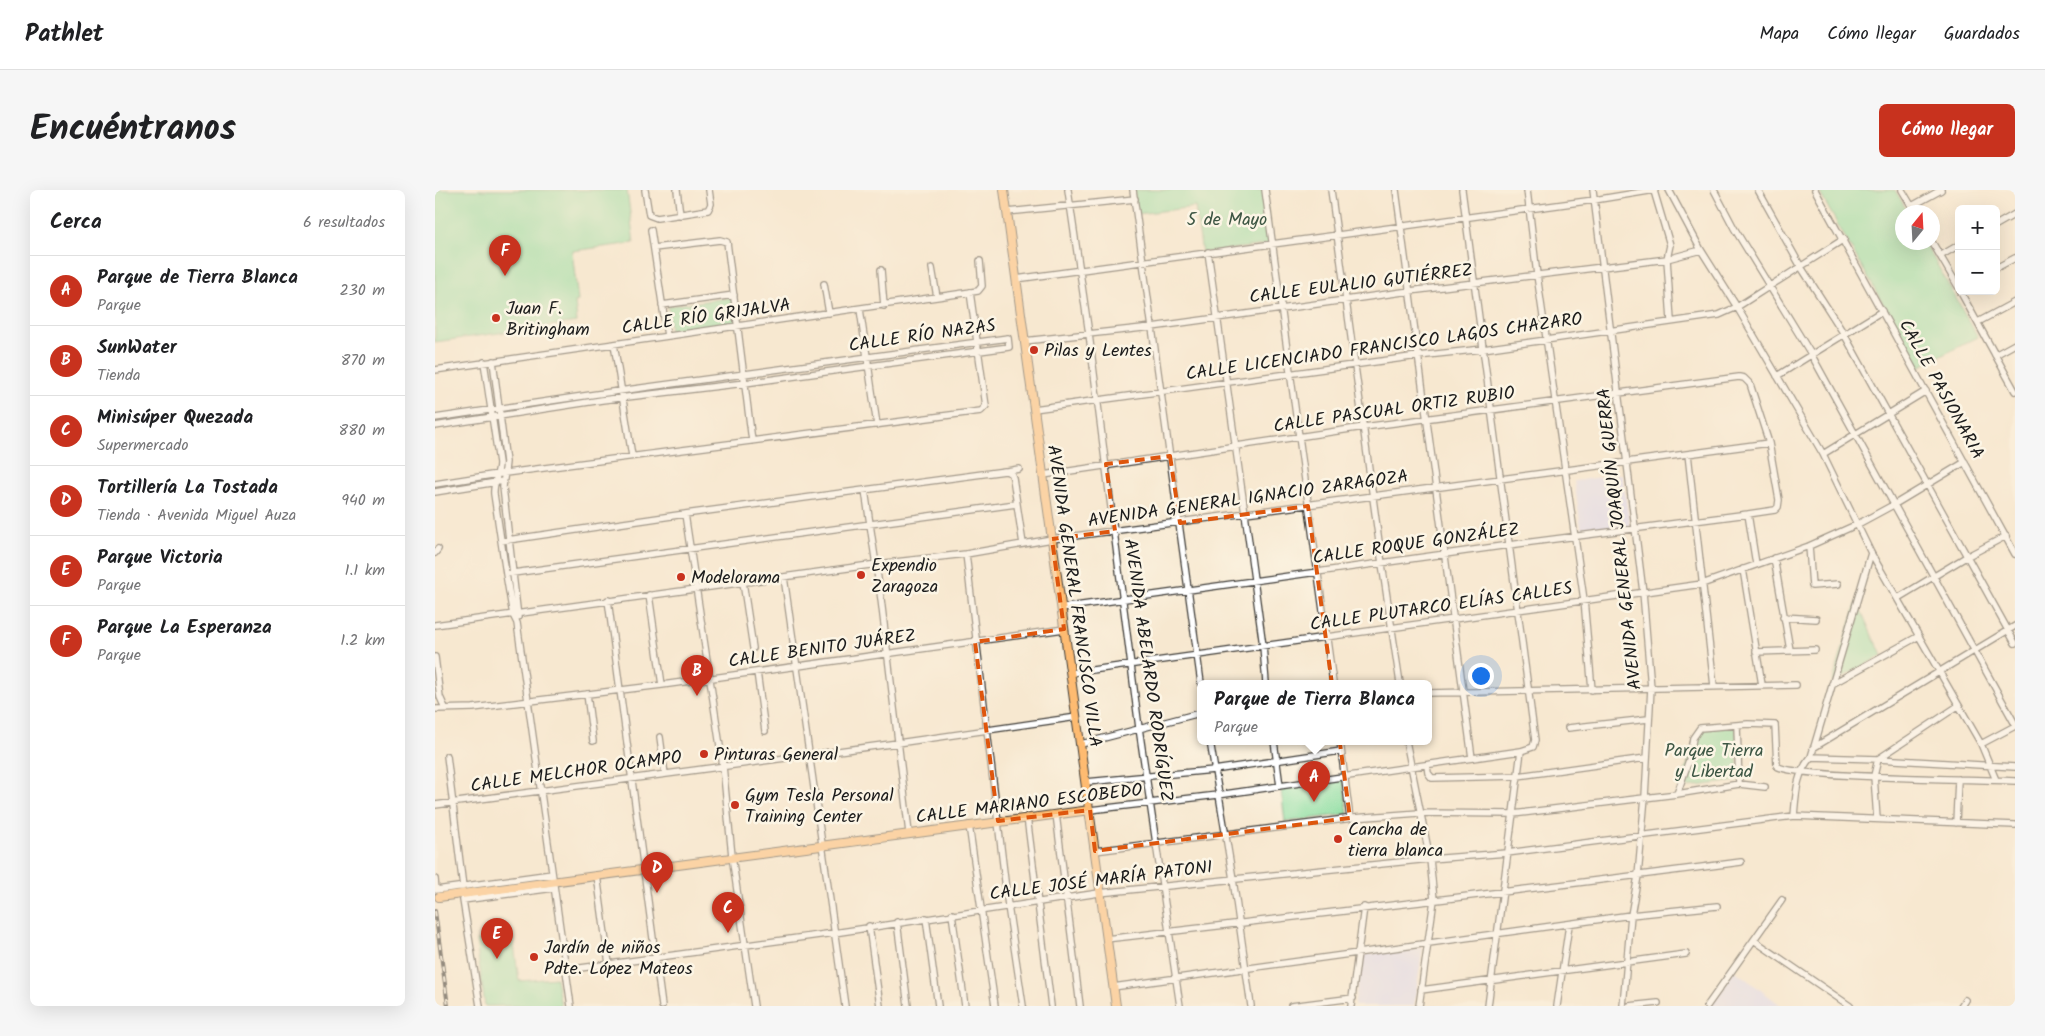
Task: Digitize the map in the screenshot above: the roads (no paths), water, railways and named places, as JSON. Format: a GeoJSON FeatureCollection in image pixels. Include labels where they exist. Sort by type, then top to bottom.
{"type":"FeatureCollection","features":[{"type":"Feature","properties":{"kind":"main road","name":"AVENIDA GENERAL FRANCISCO VILLA"},"geometry":{"type":"LineString","coordinates":[[1004,190],[1116,1006]]}},
{"type":"Feature","properties":{"kind":"main road","name":"CALLE MARIANO ESCOBEDO"},"geometry":{"type":"LineString","coordinates":[[438,894],[553,881],[1090,810]]}},
{"type":"Feature","properties":{"kind":"street"},"geometry":{"type":"LineString","coordinates":[[645,190],[649,215],[657,218],[708,210],[711,207],[709,190]]}},
{"type":"Feature","properties":{"kind":"street"},"geometry":{"type":"LineString","coordinates":[[677,190],[681,215]]}},
{"type":"Feature","properties":{"kind":"street","name":"AVENIDA ABELARDO RODRÍGUEZ"},"geometry":{"type":"LineString","coordinates":[[1068,190],[1115,531],[1139,728],[1180,1006]]}},
{"type":"Feature","properties":{"kind":"street"},"geometry":{"type":"LineString","coordinates":[[1133,190],[1201,680]]}},
{"type":"Feature","properties":{"kind":"street"},"geometry":{"type":"LineString","coordinates":[[1265,190],[1333,680]]}},
{"type":"Feature","properties":{"kind":"street"},"geometry":{"type":"LineString","coordinates":[[1331,190],[1372,496],[1400,680]]}},
{"type":"Feature","properties":{"kind":"street"},"geometry":{"type":"LineString","coordinates":[[1396,190],[1464,692],[1471,758]]}},
{"type":"Feature","properties":{"kind":"street"},"geometry":{"type":"LineString","coordinates":[[1462,190],[1517,610],[1530,690]]}},
{"type":"Feature","properties":{"kind":"street"},"geometry":{"type":"LineString","coordinates":[[1527,190],[1564,470],[1584,600],[1591,690]]}},
{"type":"Feature","properties":{"kind":"street","name":"AVENIDA GENERAL JOAQUÍN GUERRA"},"geometry":{"type":"LineString","coordinates":[[1593,190],[1643,592],[1651,688],[1645,797],[1638,876],[1631,915],[1623,1006]]}},
{"type":"Feature","properties":{"kind":"street"},"geometry":{"type":"LineString","coordinates":[[1016,279],[1401,227],[1654,190],[1669,245],[1667,258],[1671,321]]}},
{"type":"Feature","properties":{"kind":"street"},"geometry":{"type":"LineString","coordinates":[[1669,190],[1701,250],[1823,454],[1871,552],[1981,744],[1996,780]]}},
{"type":"Feature","properties":{"kind":"street"},"geometry":{"type":"LineString","coordinates":[[1714,190],[1734,228],[1811,354],[1935,576],[2015,725],[1981,744]]}},
{"type":"Feature","properties":{"kind":"street"},"geometry":{"type":"LineString","coordinates":[[1758,190],[1801,267],[1844,334],[1928,484],[1966,557],[2015,642]]}},
{"type":"Feature","properties":{"kind":"street","name":"CALLE PASIONARIA"},"geometry":{"type":"LineString","coordinates":[[1815,190],[2015,554]]}},
{"type":"Feature","properties":{"kind":"street"},"geometry":{"type":"LineString","coordinates":[[1902,190],[1911,205]]}},
{"type":"Feature","properties":{"kind":"street"},"geometry":{"type":"LineString","coordinates":[[1914,205],[1941,190]]}},
{"type":"Feature","properties":{"kind":"street"},"geometry":{"type":"LineString","coordinates":[[1007,212],[1135,199]]}},
{"type":"Feature","properties":{"kind":"street"},"geometry":{"type":"LineString","coordinates":[[2000,222],[2015,214]]}},
{"type":"Feature","properties":{"kind":"street"},"geometry":{"type":"LineString","coordinates":[[651,230],[667,336]]}},
{"type":"Feature","properties":{"kind":"street"},"geometry":{"type":"LineString","coordinates":[[654,248],[720,240],[727,242],[752,441]]}},
{"type":"Feature","properties":{"kind":"street","name":"CALLE LICENCIADO FRANCISCO LAGOS CHAZARO"},"geometry":{"type":"LineString","coordinates":[[1034,409],[1418,356],[1483,349],[1719,315],[1737,308],[1844,240]]}},
{"type":"Feature","properties":{"kind":"street"},"geometry":{"type":"LineString","coordinates":[[1939,256],[1955,247]]}},
{"type":"Feature","properties":{"kind":"street","name":"CALLE EULALIO GUTIÉRREZ"},"geometry":{"type":"LineString","coordinates":[[1024,341],[1152,327],[1217,316],[1667,258],[1701,250]]}},
{"type":"Feature","properties":{"kind":"street"},"geometry":{"type":"LineString","coordinates":[[1936,250],[1955,282]]}},
{"type":"Feature","properties":{"kind":"street"},"geometry":{"type":"LineString","coordinates":[[1208,252],[1267,680]]}},
{"type":"Feature","properties":{"kind":"street"},"geometry":{"type":"LineString","coordinates":[[2000,266],[2015,258]]}},
{"type":"Feature","properties":{"kind":"street","name":"CALLE RÍO GRIJALVA"},"geometry":{"type":"LineString","coordinates":[[435,370],[970,292],[981,289],[983,282],[980,261]]}},
{"type":"Feature","properties":{"kind":"street"},"geometry":{"type":"LineString","coordinates":[[932,268],[937,297]]}},
{"type":"Feature","properties":{"kind":"street"},"geometry":{"type":"LineString","coordinates":[[881,270],[884,306]]}},
{"type":"Feature","properties":{"kind":"street"},"geometry":{"type":"LineString","coordinates":[[824,284],[829,314]]}},
{"type":"Feature","properties":{"kind":"street"},"geometry":{"type":"LineString","coordinates":[[435,484],[497,474],[979,411],[986,406],[970,292]]}},
{"type":"Feature","properties":{"kind":"street"},"geometry":{"type":"LineString","coordinates":[[662,305],[734,295]]}},
{"type":"Feature","properties":{"kind":"street"},"geometry":{"type":"LineString","coordinates":[[1963,295],[2014,388]]}},
{"type":"Feature","properties":{"kind":"street"},"geometry":{"type":"LineString","coordinates":[[1978,322],[2015,302]]}},
{"type":"Feature","properties":{"kind":"street"},"geometry":{"type":"LineString","coordinates":[[860,309],[877,425]]}},
{"type":"Feature","properties":{"kind":"street"},"geometry":{"type":"LineString","coordinates":[[1777,376],[1881,311]]}},
{"type":"Feature","properties":{"kind":"street","name":"CALLE RÍO NAZAS"},"geometry":{"type":"LineString","coordinates":[[435,418],[622,390],[1008,338],[1009,347],[745,383],[623,397],[435,426]]}},
{"type":"Feature","properties":{"kind":"street"},"geometry":{"type":"LineString","coordinates":[[614,344],[632,456]]}},
{"type":"Feature","properties":{"kind":"street"},"geometry":{"type":"LineString","coordinates":[[1995,355],[2015,344]]}},
{"type":"Feature","properties":{"kind":"street"},"geometry":{"type":"LineString","coordinates":[[493,361],[506,462],[503,481],[514,573],[517,623],[571,1006]]}},
{"type":"Feature","properties":{"kind":"street"},"geometry":{"type":"LineString","coordinates":[[484,362],[499,463],[494,482],[494,494],[506,574],[516,614]]}},
{"type":"Feature","properties":{"kind":"street","name":"CALLE PASCUAL ORTIZ RUBIO"},"geometry":{"type":"LineString","coordinates":[[1043,475],[1106,464],[1363,427],[1739,377],[1748,380],[1769,443]]}},
{"type":"Feature","properties":{"kind":"street"},"geometry":{"type":"LineString","coordinates":[[1823,454],[1926,391]]}},
{"type":"Feature","properties":{"kind":"street","name":"AVENIDA GENERAL IGNACIO ZARAGOZA"},"geometry":{"type":"LineString","coordinates":[[435,624],[877,564],[966,554],[1052,539],[1769,443]]}},
{"type":"Feature","properties":{"kind":"street","name":"CALLE ROQUE GONZÁLEZ"},"geometry":{"type":"LineString","coordinates":[[1061,608],[1775,510],[1778,507],[1779,500],[1769,443]]}},
{"type":"Feature","properties":{"kind":"street"},"geometry":{"type":"LineString","coordinates":[[1688,454],[1714,686]]}},
{"type":"Feature","properties":{"kind":"street","name":"CALLE PLUTARCO ELÍAS CALLES"},"geometry":{"type":"LineString","coordinates":[[1071,673],[1702,584],[1809,546],[1858,524],[1965,462]]}},
{"type":"Feature","properties":{"kind":"street"},"geometry":{"type":"LineString","coordinates":[[501,540],[1019,469]]}},
{"type":"Feature","properties":{"kind":"street"},"geometry":{"type":"LineString","coordinates":[[1008,472],[1023,544]]}},
{"type":"Feature","properties":{"kind":"street"},"geometry":{"type":"LineString","coordinates":[[435,492],[503,481]]}},
{"type":"Feature","properties":{"kind":"street"},"geometry":{"type":"LineString","coordinates":[[865,490],[877,564],[909,833]]}},
{"type":"Feature","properties":{"kind":"street"},"geometry":{"type":"LineString","coordinates":[[506,574],[1016,504]]}},
{"type":"Feature","properties":{"kind":"street"},"geometry":{"type":"LineString","coordinates":[[685,514],[723,766],[732,856],[754,1006]]}},
{"type":"Feature","properties":{"kind":"street"},"geometry":{"type":"LineString","coordinates":[[1748,514],[1755,564]]}},
{"type":"Feature","properties":{"kind":"street"},"geometry":{"type":"LineString","coordinates":[[1899,598],[1966,557],[2006,536]]}},
{"type":"Feature","properties":{"kind":"street"},"geometry":{"type":"LineString","coordinates":[[1809,546],[1812,586],[1838,584]]}},
{"type":"Feature","properties":{"kind":"street"},"geometry":{"type":"LineString","coordinates":[[1794,816],[1800,772],[1811,757],[1871,552]]}},
{"type":"Feature","properties":{"kind":"street"},"geometry":{"type":"LineString","coordinates":[[966,554],[1008,906],[1023,1006]]}},
{"type":"Feature","properties":{"kind":"street"},"geometry":{"type":"LineString","coordinates":[[1774,558],[1790,650]]}},
{"type":"Feature","properties":{"kind":"street"},"geometry":{"type":"LineString","coordinates":[[1743,569],[1762,685]]}},
{"type":"Feature","properties":{"kind":"street"},"geometry":{"type":"LineString","coordinates":[[784,577],[845,1006]]}},
{"type":"Feature","properties":{"kind":"street"},"geometry":{"type":"LineString","coordinates":[[743,582],[753,648]]}},
{"type":"Feature","properties":{"kind":"street"},"geometry":{"type":"LineString","coordinates":[[649,595],[662,685]]}},
{"type":"Feature","properties":{"kind":"street"},"geometry":{"type":"LineString","coordinates":[[608,600],[662,1006]]}},
{"type":"Feature","properties":{"kind":"street"},"geometry":{"type":"LineString","coordinates":[[1783,617],[1816,619]]}},
{"type":"Feature","properties":{"kind":"street"},"geometry":{"type":"LineString","coordinates":[[1813,748],[2015,626]]}},
{"type":"Feature","properties":{"kind":"street","name":"CALLE BENITO JUÁREZ"},"geometry":{"type":"LineString","coordinates":[[435,709],[473,708],[662,685],[1064,629]]}},
{"type":"Feature","properties":{"kind":"street"},"geometry":{"type":"LineString","coordinates":[[1831,684],[1919,636]]}},
{"type":"Feature","properties":{"kind":"street"},"geometry":{"type":"LineString","coordinates":[[1756,652],[1815,650]]}},
{"type":"Feature","properties":{"kind":"street"},"geometry":{"type":"LineString","coordinates":[[435,657],[439,697],[445,708]]}},
{"type":"Feature","properties":{"kind":"street"},"geometry":{"type":"LineString","coordinates":[[757,672],[765,731]]}},
{"type":"Feature","properties":{"kind":"street"},"geometry":{"type":"LineString","coordinates":[[1432,693],[1762,685],[1796,686]]}},
{"type":"Feature","properties":{"kind":"street","name":"CALLE MARIANO ESCOBEDO"},"geometry":{"type":"LineString","coordinates":[[1090,810],[1218,795],[1427,765],[1533,747],[1535,740],[1530,690]]}},
{"type":"Feature","properties":{"kind":"street"},"geometry":{"type":"LineString","coordinates":[[587,694],[593,741]]}},
{"type":"Feature","properties":{"kind":"street"},"geometry":{"type":"LineString","coordinates":[[1877,819],[1874,776],[1878,759],[1958,706]]}},
{"type":"Feature","properties":{"kind":"street"},"geometry":{"type":"LineString","coordinates":[[1081,744],[1197,714]]}},
{"type":"Feature","properties":{"kind":"street","name":"CALLE MELCHOR OCAMPO"},"geometry":{"type":"LineString","coordinates":[[435,806],[1077,717]]}},
{"type":"Feature","properties":{"kind":"street"},"geometry":{"type":"LineString","coordinates":[[1568,728],[1649,718]]}},
{"type":"Feature","properties":{"kind":"street"},"geometry":{"type":"LineString","coordinates":[[1677,794],[1689,760],[1696,731],[1709,726],[1768,724],[1775,726],[1777,766],[1779,769],[1874,776],[2015,781]]}},
{"type":"Feature","properties":{"kind":"street"},"geometry":{"type":"LineString","coordinates":[[1737,725],[1739,784]]}},
{"type":"Feature","properties":{"kind":"street"},"geometry":{"type":"LineString","coordinates":[[660,737],[665,774]]}},
{"type":"Feature","properties":{"kind":"street"},"geometry":{"type":"LineString","coordinates":[[1211,745],[1233,879],[1251,1006]]}},
{"type":"Feature","properties":{"kind":"street"},"geometry":{"type":"LineString","coordinates":[[1275,745],[1280,786]]}},
{"type":"Feature","properties":{"kind":"street"},"geometry":{"type":"LineString","coordinates":[[1340,745],[1350,818]]}},
{"type":"Feature","properties":{"kind":"street"},"geometry":{"type":"LineString","coordinates":[[1407,745],[1419,813],[1430,859],[1434,900],[1419,1006]]}},
{"type":"Feature","properties":{"kind":"street"},"geometry":{"type":"LineString","coordinates":[[1488,1006],[1521,750]]}},
{"type":"Feature","properties":{"kind":"street"},"geometry":{"type":"LineString","coordinates":[[1086,782],[1214,770],[1341,751]]}},
{"type":"Feature","properties":{"kind":"street"},"geometry":{"type":"LineString","coordinates":[[447,756],[463,887]]}},
{"type":"Feature","properties":{"kind":"street"},"geometry":{"type":"LineString","coordinates":[[1811,757],[2015,767]]}},
{"type":"Feature","properties":{"kind":"street"},"geometry":{"type":"LineString","coordinates":[[1427,765],[1428,773],[1432,778],[1518,776],[1646,758]]}},
{"type":"Feature","properties":{"kind":"street"},"geometry":{"type":"LineString","coordinates":[[1956,823],[1958,779]]}},
{"type":"Feature","properties":{"kind":"street"},"geometry":{"type":"LineString","coordinates":[[1095,851],[1350,818],[1419,813],[1513,814],[1677,794],[1739,784],[1765,787]]}},
{"type":"Feature","properties":{"kind":"street"},"geometry":{"type":"LineString","coordinates":[[1056,814],[1080,1006]]}},
{"type":"Feature","properties":{"kind":"street","name":"CALLE JOSÉ MARÍA PATONI"},"geometry":{"type":"LineString","coordinates":[[566,970],[745,946],[1099,893],[1430,859],[1507,853],[1794,816],[2015,825]]}},
{"type":"Feature","properties":{"kind":"street"},"geometry":{"type":"LineString","coordinates":[[1027,818],[1051,1006]]}},
{"type":"Feature","properties":{"kind":"street"},"geometry":{"type":"LineString","coordinates":[[969,825],[995,1006]]}},
{"type":"Feature","properties":{"kind":"street"},"geometry":{"type":"LineString","coordinates":[[1106,940],[1365,907],[1502,894],[1741,862]]}},
{"type":"Feature","properties":{"kind":"street"},"geometry":{"type":"LineString","coordinates":[[597,875],[609,964]]}},
{"type":"Feature","properties":{"kind":"street"},"geometry":{"type":"LineString","coordinates":[[435,878],[438,894],[463,887],[553,881]]}},
{"type":"Feature","properties":{"kind":"street"},"geometry":{"type":"LineString","coordinates":[[479,1006],[463,900],[553,881]]}},
{"type":"Feature","properties":{"kind":"street"},"geometry":{"type":"LineString","coordinates":[[1707,1006],[1755,941],[1782,900]]}},
{"type":"Feature","properties":{"kind":"street"},"geometry":{"type":"LineString","coordinates":[[1113,987],[1245,970],[1428,942],[1569,925],[1631,915],[1717,906]]}},
{"type":"Feature","properties":{"kind":"street"},"geometry":{"type":"LineString","coordinates":[[1351,1006],[1365,907]]}},
{"type":"Feature","properties":{"kind":"street"},"geometry":{"type":"LineString","coordinates":[[952,914],[965,1006]]}},
{"type":"Feature","properties":{"kind":"street"},"geometry":{"type":"LineString","coordinates":[[926,918],[938,1006]]}},
{"type":"Feature","properties":{"kind":"street"},"geometry":{"type":"LineString","coordinates":[[897,922],[908,1006]]}},
{"type":"Feature","properties":{"kind":"street"},"geometry":{"type":"LineString","coordinates":[[1557,1006],[1569,925]]}},
{"type":"Feature","properties":{"kind":"street"},"geometry":{"type":"LineString","coordinates":[[869,926],[880,1006]]}},
{"type":"Feature","properties":{"kind":"street"},"geometry":{"type":"LineString","coordinates":[[1755,941],[1850,1006]]}},
{"type":"Feature","properties":{"kind":"street"},"geometry":{"type":"LineString","coordinates":[[1421,990],[1685,954]]}},
{"type":"Feature","properties":{"kind":"street"},"geometry":{"type":"LineString","coordinates":[[1291,1006],[1353,998]]}},
{"type":"Feature","properties":{"kind":"street"},"geometry":{"type":"LineString","coordinates":[[1961,1006],[1965,1000]]}},
{"type":"Feature","properties":{"kind":"street"},"geometry":{"type":"LineString","coordinates":[[1629,1006],[1658,1003]]}},
{"type":"Feature","properties":{"kind":"railway"},"geometry":{"type":"LineString","coordinates":[[435,911],[448,1006]]}},
{"type":"Feature","properties":{"kind":"place","name":"Parque La Esperanza"},"geometry":{"type":"Point","coordinates":[505,276]}},
{"type":"Feature","properties":{"kind":"place","name":"Juan F. Britingham"},"geometry":{"type":"Point","coordinates":[496,318]}},
{"type":"Feature","properties":{"kind":"place","name":"Pilas y Lentes"},"geometry":{"type":"Point","coordinates":[1034,350]}},
{"type":"Feature","properties":{"kind":"place","name":"Expendio Zaragoza"},"geometry":{"type":"Point","coordinates":[861,575]}},
{"type":"Feature","properties":{"kind":"place","name":"Modelorama"},"geometry":{"type":"Point","coordinates":[681,577]}},
{"type":"Feature","properties":{"kind":"place","name":"SunWater"},"geometry":{"type":"Point","coordinates":[697,696]}},
{"type":"Feature","properties":{"kind":"place","name":"Pinturas General"},"geometry":{"type":"Point","coordinates":[704,754]}},
{"type":"Feature","properties":{"kind":"place","name":"Parque de Tierra Blanca"},"geometry":{"type":"Point","coordinates":[1314,802]}},
{"type":"Feature","properties":{"kind":"place","name":"Gym Tesla Personal Training Center"},"geometry":{"type":"Point","coordinates":[735,805]}},
{"type":"Feature","properties":{"kind":"place","name":"Cancha de tierra blanca"},"geometry":{"type":"Point","coordinates":[1338,839]}},
{"type":"Feature","properties":{"kind":"place","name":"Tortillería La Tostada"},"geometry":{"type":"Point","coordinates":[657,893]}},
{"type":"Feature","properties":{"kind":"place","name":"Minisúper Quezada"},"geometry":{"type":"Point","coordinates":[728,933]}},
{"type":"Feature","properties":{"kind":"place","name":"Jardín de niños Pdte. López Mateos"},"geometry":{"type":"Point","coordinates":[534,957]}},
{"type":"Feature","properties":{"kind":"place","name":"Parque Victoria"},"geometry":{"type":"Point","coordinates":[497,959]}},
{"type":"Feature","properties":{"kind":"park label","name":"5 de Mayo"},"geometry":{"type":"Point","coordinates":[1227,219]}},
{"type":"Feature","properties":{"kind":"park label","name":"Parque Tierra y Libertad"},"geometry":{"type":"Point","coordinates":[1714,760]}}]}
